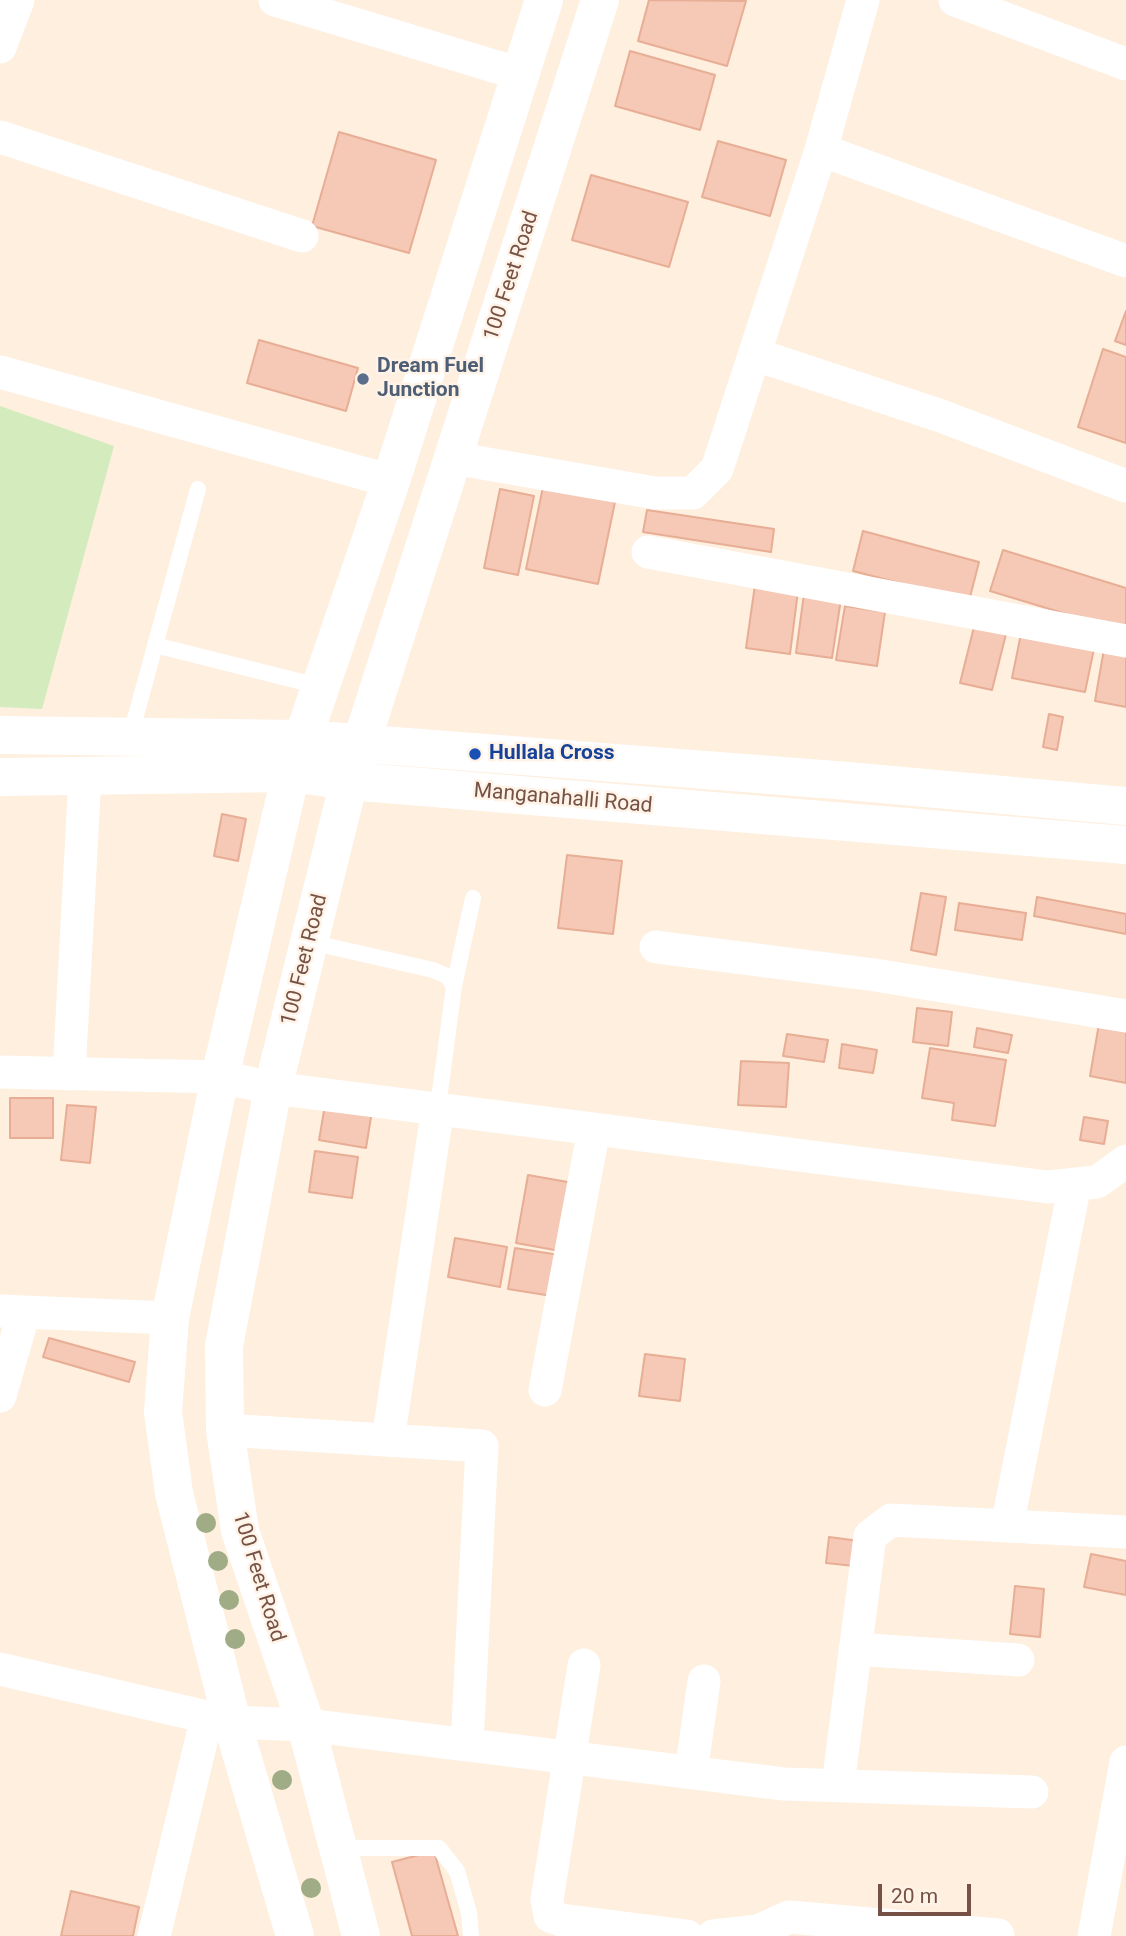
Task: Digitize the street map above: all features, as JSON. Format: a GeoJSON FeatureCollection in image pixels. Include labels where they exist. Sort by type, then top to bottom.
{"type":"FeatureCollection","features":[{"type":"Feature","properties":{"kind":"main road"},"geometry":{"type":"LineString","coordinates":[[295,1936],[219,1719],[174,1493],[163,1412],[170,1318],[220,1077],[297,756],[391,481],[544,0]]}},
{"type":"Feature","properties":{"kind":"main road","name":"100 Feet Road"},"geometry":{"type":"LineString","coordinates":[[361,1936],[306,1725],[240,1531],[225,1430],[224,1346],[273,1088],[349,781],[600,0]]}},
{"type":"Feature","properties":{"kind":"main road","name":"Manganahalli Road"},"geometry":{"type":"LineString","coordinates":[[0,735],[130,737],[297,756],[349,781],[1126,845]]}},
{"type":"Feature","properties":{"kind":"main road","name":"Manganahalli Road"},"geometry":{"type":"LineString","coordinates":[[0,777],[85,777],[297,756],[360,744],[848,781],[1126,806]]}},
{"type":"Feature","properties":{"kind":"street"},"geometry":{"type":"LineString","coordinates":[[0,47],[18,0]]}},
{"type":"Feature","properties":{"kind":"street"},"geometry":{"type":"LineString","coordinates":[[453,458],[655,493],[692,493],[717,470],[757,355],[821,150],[863,0]]}},
{"type":"Feature","properties":{"kind":"street"},"geometry":{"type":"LineString","coordinates":[[955,0],[1126,64]]}},
{"type":"Feature","properties":{"kind":"street"},"geometry":{"type":"LineString","coordinates":[[295,3],[520,74]]}},
{"type":"Feature","properties":{"kind":"street"},"geometry":{"type":"LineString","coordinates":[[0,137],[302,236]]}},
{"type":"Feature","properties":{"kind":"street"},"geometry":{"type":"LineString","coordinates":[[821,150],[1126,261]]}},
{"type":"Feature","properties":{"kind":"street"},"geometry":{"type":"LineString","coordinates":[[757,355],[942,416],[1126,486]]}},
{"type":"Feature","properties":{"kind":"street"},"geometry":{"type":"LineString","coordinates":[[0,372],[391,481]]}},
{"type":"Feature","properties":{"kind":"street"},"geometry":{"type":"LineString","coordinates":[[648,552],[1126,641]]}},
{"type":"Feature","properties":{"kind":"street"},"geometry":{"type":"LineString","coordinates":[[69,1074],[85,777]]}},
{"type":"Feature","properties":{"kind":"street"},"geometry":{"type":"LineString","coordinates":[[656,947],[875,975],[1126,1016]]}},
{"type":"Feature","properties":{"kind":"street"},"geometry":{"type":"LineString","coordinates":[[0,1072],[220,1077],[273,1088],[1048,1187],[1097,1182],[1126,1161]]}},
{"type":"Feature","properties":{"kind":"street"},"geometry":{"type":"LineString","coordinates":[[388,1440],[438,1107]]}},
{"type":"Feature","properties":{"kind":"street"},"geometry":{"type":"LineString","coordinates":[[545,1390],[594,1129]]}},
{"type":"Feature","properties":{"kind":"street"},"geometry":{"type":"LineString","coordinates":[[1007,1526],[1075,1184]]}},
{"type":"Feature","properties":{"kind":"street"},"geometry":{"type":"LineString","coordinates":[[0,1396],[12,1312],[170,1318]]}},
{"type":"Feature","properties":{"kind":"street"},"geometry":{"type":"LineString","coordinates":[[225,1430],[482,1446],[467,1745]]}},
{"type":"Feature","properties":{"kind":"street"},"geometry":{"type":"LineString","coordinates":[[838,1785],[870,1536],[891,1520],[1126,1532]]}},
{"type":"Feature","properties":{"kind":"street"},"geometry":{"type":"LineString","coordinates":[[855,1649],[1018,1660]]}},
{"type":"Feature","properties":{"kind":"street"},"geometry":{"type":"LineString","coordinates":[[584,1665],[547,1900],[550,1916],[561,1920],[687,1936]]}},
{"type":"Feature","properties":{"kind":"street"},"geometry":{"type":"LineString","coordinates":[[0,1669],[219,1719],[306,1725],[784,1784],[1032,1792]]}},
{"type":"Feature","properties":{"kind":"street"},"geometry":{"type":"LineString","coordinates":[[691,1773],[705,1681]]}},
{"type":"Feature","properties":{"kind":"street"},"geometry":{"type":"LineString","coordinates":[[154,1936],[219,1719]]}},
{"type":"Feature","properties":{"kind":"street"},"geometry":{"type":"LineString","coordinates":[[1094,1936],[1126,1762]]}},
{"type":"Feature","properties":{"kind":"street"},"geometry":{"type":"LineString","coordinates":[[713,1936],[758,1931],[789,1917],[998,1935]]}},
{"type":"Feature","properties":{"kind":"lane"},"geometry":{"type":"LineString","coordinates":[[130,737],[198,489]]}},
{"type":"Feature","properties":{"kind":"lane"},"geometry":{"type":"LineString","coordinates":[[155,645],[322,687]]}},
{"type":"Feature","properties":{"kind":"lane"},"geometry":{"type":"LineString","coordinates":[[438,1107],[454,986],[473,898]]}},
{"type":"Feature","properties":{"kind":"lane"},"geometry":{"type":"LineString","coordinates":[[310,942],[433,970],[447,976],[454,986]]}},
{"type":"Feature","properties":{"kind":"lane"},"geometry":{"type":"LineString","coordinates":[[336,1848],[439,1848],[457,1871],[469,1913],[471,1936]]}},
{"type":"Feature","properties":{"kind":"green space"},"geometry":{"type":"Polygon","coordinates":[[[0,406],[114,446],[42,709],[0,707],[0,406]]]}},
{"type":"Feature","properties":{"kind":"building"},"geometry":{"type":"Polygon","coordinates":[[[649,0],[746,1],[727,66],[638,41],[649,0]]]}},
{"type":"Feature","properties":{"kind":"building"},"geometry":{"type":"Polygon","coordinates":[[[630,51],[715,75],[700,130],[615,106],[630,51]]]}},
{"type":"Feature","properties":{"kind":"building"},"geometry":{"type":"Polygon","coordinates":[[[339,132],[436,160],[409,253],[312,226],[339,132]]]}},
{"type":"Feature","properties":{"kind":"building"},"geometry":{"type":"Polygon","coordinates":[[[718,141],[786,160],[770,216],[702,197],[718,141]]]}},
{"type":"Feature","properties":{"kind":"building"},"geometry":{"type":"Polygon","coordinates":[[[591,175],[688,202],[669,267],[572,240],[591,175]]]}},
{"type":"Feature","properties":{"kind":"building"},"geometry":{"type":"Polygon","coordinates":[[[1126,311],[1126,345],[1115,341],[1126,311]]]}},
{"type":"Feature","properties":{"kind":"building"},"geometry":{"type":"Polygon","coordinates":[[[259,340],[358,368],[346,411],[247,383],[259,340]]]}},
{"type":"Feature","properties":{"kind":"building"},"geometry":{"type":"Polygon","coordinates":[[[1103,349],[1126,357],[1126,443],[1078,427],[1103,349]]]}},
{"type":"Feature","properties":{"kind":"building"},"geometry":{"type":"Polygon","coordinates":[[[543,487],[615,502],[598,584],[526,569],[543,487]]]}},
{"type":"Feature","properties":{"kind":"building"},"geometry":{"type":"Polygon","coordinates":[[[500,489],[534,496],[518,575],[484,568],[500,489]]]}},
{"type":"Feature","properties":{"kind":"building"},"geometry":{"type":"Polygon","coordinates":[[[647,510],[774,529],[771,552],[643,532],[647,510]]]}},
{"type":"Feature","properties":{"kind":"building"},"geometry":{"type":"Polygon","coordinates":[[[863,531],[979,562],[969,601],[853,571],[863,531]]]}},
{"type":"Feature","properties":{"kind":"building"},"geometry":{"type":"Polygon","coordinates":[[[1003,550],[1126,588],[1126,632],[990,591],[1003,550]]]}},
{"type":"Feature","properties":{"kind":"building"},"geometry":{"type":"Polygon","coordinates":[[[755,585],[798,591],[790,654],[746,648],[755,585]]]}},
{"type":"Feature","properties":{"kind":"building"},"geometry":{"type":"Polygon","coordinates":[[[804,594],[841,599],[832,658],[796,653],[804,594]]]}},
{"type":"Feature","properties":{"kind":"building"},"geometry":{"type":"Polygon","coordinates":[[[845,606],[885,612],[877,666],[836,660],[845,606]]]}},
{"type":"Feature","properties":{"kind":"building"},"geometry":{"type":"Polygon","coordinates":[[[974,627],[1006,634],[992,690],[960,683],[974,627]]]}},
{"type":"Feature","properties":{"kind":"building"},"geometry":{"type":"Polygon","coordinates":[[[1022,629],[1095,644],[1085,692],[1012,678],[1022,629]]]}},
{"type":"Feature","properties":{"kind":"building"},"geometry":{"type":"Polygon","coordinates":[[[1104,649],[1126,652],[1126,707],[1095,701],[1104,649]]]}},
{"type":"Feature","properties":{"kind":"building"},"geometry":{"type":"Polygon","coordinates":[[[1049,714],[1063,717],[1057,750],[1043,747],[1049,714]]]}},
{"type":"Feature","properties":{"kind":"building"},"geometry":{"type":"Polygon","coordinates":[[[222,814],[246,819],[238,861],[214,856],[222,814]]]}},
{"type":"Feature","properties":{"kind":"building"},"geometry":{"type":"Polygon","coordinates":[[[567,855],[622,861],[613,934],[558,928],[567,855]]]}},
{"type":"Feature","properties":{"kind":"building"},"geometry":{"type":"Polygon","coordinates":[[[921,893],[946,897],[936,955],[911,950],[921,893]]]}},
{"type":"Feature","properties":{"kind":"building"},"geometry":{"type":"Polygon","coordinates":[[[1037,897],[1126,914],[1126,934],[1034,916],[1037,897]]]}},
{"type":"Feature","properties":{"kind":"building"},"geometry":{"type":"Polygon","coordinates":[[[959,903],[1026,913],[1022,940],[955,930],[959,903]]]}},
{"type":"Feature","properties":{"kind":"building"},"geometry":{"type":"Polygon","coordinates":[[[917,1008],[952,1012],[948,1046],[913,1042],[917,1008]]]}},
{"type":"Feature","properties":{"kind":"building"},"geometry":{"type":"Polygon","coordinates":[[[1100,1018],[1126,1023],[1126,1083],[1090,1076],[1100,1018]]]}},
{"type":"Feature","properties":{"kind":"building"},"geometry":{"type":"Polygon","coordinates":[[[977,1028],[1012,1035],[1008,1053],[974,1047],[977,1028]]]}},
{"type":"Feature","properties":{"kind":"building"},"geometry":{"type":"Polygon","coordinates":[[[787,1034],[828,1040],[824,1062],[783,1056],[787,1034]]]}},
{"type":"Feature","properties":{"kind":"building"},"geometry":{"type":"Polygon","coordinates":[[[842,1044],[877,1050],[873,1073],[839,1068],[842,1044]]]}},
{"type":"Feature","properties":{"kind":"building"},"geometry":{"type":"Polygon","coordinates":[[[930,1048],[1006,1060],[995,1126],[952,1120],[954,1103],[922,1098],[930,1048]]]}},
{"type":"Feature","properties":{"kind":"building"},"geometry":{"type":"Polygon","coordinates":[[[741,1061],[789,1063],[786,1107],[738,1105],[741,1061]]]}},
{"type":"Feature","properties":{"kind":"building"},"geometry":{"type":"Polygon","coordinates":[[[10,1098],[53,1098],[53,1138],[10,1138],[10,1098]]]}},
{"type":"Feature","properties":{"kind":"building"},"geometry":{"type":"Polygon","coordinates":[[[67,1105],[96,1107],[90,1163],[61,1160],[67,1105]]]}},
{"type":"Feature","properties":{"kind":"building"},"geometry":{"type":"Polygon","coordinates":[[[325,1105],[372,1111],[366,1148],[319,1140],[325,1105]]]}},
{"type":"Feature","properties":{"kind":"building"},"geometry":{"type":"Polygon","coordinates":[[[1084,1117],[1108,1121],[1104,1144],[1080,1140],[1084,1117]]]}},
{"type":"Feature","properties":{"kind":"building"},"geometry":{"type":"Polygon","coordinates":[[[315,1151],[358,1157],[352,1198],[309,1192],[315,1151]]]}},
{"type":"Feature","properties":{"kind":"building"},"geometry":{"type":"Polygon","coordinates":[[[528,1175],[579,1184],[566,1252],[516,1243],[528,1175]]]}},
{"type":"Feature","properties":{"kind":"building"},"geometry":{"type":"Polygon","coordinates":[[[455,1238],[507,1247],[500,1287],[448,1277],[455,1238]]]}},
{"type":"Feature","properties":{"kind":"building"},"geometry":{"type":"Polygon","coordinates":[[[515,1248],[559,1255],[552,1296],[508,1289],[515,1248]]]}},
{"type":"Feature","properties":{"kind":"building"},"geometry":{"type":"Polygon","coordinates":[[[49,1338],[135,1362],[129,1382],[43,1357],[49,1338]]]}},
{"type":"Feature","properties":{"kind":"building"},"geometry":{"type":"Polygon","coordinates":[[[645,1354],[685,1359],[680,1401],[639,1396],[645,1354]]]}},
{"type":"Feature","properties":{"kind":"building"},"geometry":{"type":"Polygon","coordinates":[[[829,1537],[867,1542],[864,1567],[826,1563],[829,1537]]]}},
{"type":"Feature","properties":{"kind":"building"},"geometry":{"type":"Polygon","coordinates":[[[1091,1554],[1126,1561],[1126,1595],[1084,1587],[1091,1554]]]}},
{"type":"Feature","properties":{"kind":"building"},"geometry":{"type":"Polygon","coordinates":[[[1015,1586],[1044,1589],[1040,1637],[1010,1634],[1015,1586]]]}},
{"type":"Feature","properties":{"kind":"building"},"geometry":{"type":"Polygon","coordinates":[[[434,1851],[458,1936],[412,1936],[392,1862],[434,1851]]]}},
{"type":"Feature","properties":{"kind":"building"},"geometry":{"type":"Polygon","coordinates":[[[71,1891],[139,1907],[133,1936],[61,1936],[71,1891]]]}},
{"type":"Feature","properties":{"kind":"place","name":"Dream Fuel Junction"},"geometry":{"type":"Point","coordinates":[363,379]}},
{"type":"Feature","properties":{"kind":"place","name":"Hullala Cross"},"geometry":{"type":"Point","coordinates":[475,754]}}]}
